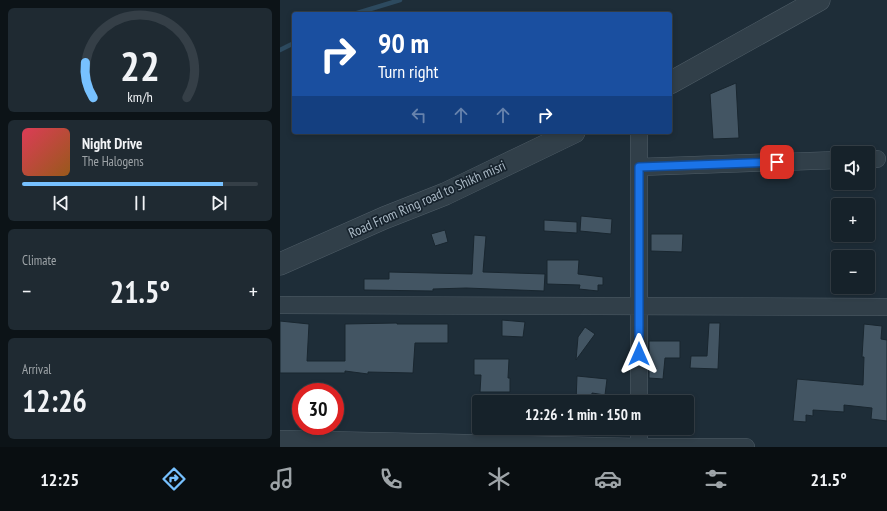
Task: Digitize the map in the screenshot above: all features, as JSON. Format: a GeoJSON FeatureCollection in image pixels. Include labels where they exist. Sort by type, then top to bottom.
{"type":"FeatureCollection","features":[{"type":"Feature","properties":{"kind":"street"},"geometry":{"type":"LineString","coordinates":[[672,82],[819,0]]}},
{"type":"Feature","properties":{"kind":"street","name":"Road From Ring road to Shikh misri"},"geometry":{"type":"LineString","coordinates":[[280,264],[384,218],[445,194],[570,134]]}},
{"type":"Feature","properties":{"kind":"street"},"geometry":{"type":"LineString","coordinates":[[639,134],[639,395]]}},
{"type":"Feature","properties":{"kind":"street"},"geometry":{"type":"LineString","coordinates":[[639,167],[831,160]]}},
{"type":"Feature","properties":{"kind":"street"},"geometry":{"type":"LineString","coordinates":[[280,305],[887,307]]}},
{"type":"Feature","properties":{"kind":"street"},"geometry":{"type":"LineString","coordinates":[[639,435],[639,447]]}},
{"type":"Feature","properties":{"kind":"street"},"geometry":{"type":"LineString","coordinates":[[280,439],[639,447],[746,447]]}},
{"type":"Feature","properties":{"kind":"building"},"geometry":{"type":"Polygon","coordinates":[[[736,83],[739,138],[713,139],[710,94],[736,83]]]}},
{"type":"Feature","properties":{"kind":"building"},"geometry":{"type":"Polygon","coordinates":[[[581,216],[612,219],[611,234],[580,231],[581,216]]]}},
{"type":"Feature","properties":{"kind":"building"},"geometry":{"type":"Polygon","coordinates":[[[544,220],[577,222],[577,233],[544,231],[544,220]]]}},
{"type":"Feature","properties":{"kind":"building"},"geometry":{"type":"Polygon","coordinates":[[[445,230],[448,242],[435,246],[431,234],[445,230]]]}},
{"type":"Feature","properties":{"kind":"building"},"geometry":{"type":"Polygon","coordinates":[[[651,234],[683,234],[682,252],[651,251],[651,234]]]}},
{"type":"Feature","properties":{"kind":"building"},"geometry":{"type":"Polygon","coordinates":[[[474,235],[486,236],[483,272],[545,274],[544,291],[466,288],[433,289],[433,291],[364,290],[364,279],[389,279],[389,272],[472,274],[474,235]]]}},
{"type":"Feature","properties":{"kind":"building"},"geometry":{"type":"Polygon","coordinates":[[[547,260],[579,260],[578,274],[603,277],[603,285],[598,285],[598,291],[579,289],[580,285],[547,284],[547,260]]]}},
{"type":"Feature","properties":{"kind":"building"},"geometry":{"type":"Polygon","coordinates":[[[502,320],[525,322],[523,337],[502,336],[502,320]]]}},
{"type":"Feature","properties":{"kind":"building"},"geometry":{"type":"Polygon","coordinates":[[[280,321],[309,324],[307,361],[345,361],[345,324],[448,324],[448,343],[415,343],[413,373],[368,372],[368,374],[345,371],[345,373],[280,373],[280,321]]]}},
{"type":"Feature","properties":{"kind":"building"},"geometry":{"type":"Polygon","coordinates":[[[709,323],[720,323],[718,369],[690,368],[691,356],[707,356],[709,323]]]}},
{"type":"Feature","properties":{"kind":"building"},"geometry":{"type":"Polygon","coordinates":[[[864,324],[882,326],[881,339],[887,340],[887,421],[871,419],[872,408],[844,405],[844,412],[813,410],[813,416],[806,415],[806,422],[793,421],[797,379],[863,385],[864,357],[862,357],[864,324]]]}},
{"type":"Feature","properties":{"kind":"building"},"geometry":{"type":"Polygon","coordinates":[[[585,327],[595,334],[576,360],[578,337],[585,327]]]}},
{"type":"Feature","properties":{"kind":"building"},"geometry":{"type":"Polygon","coordinates":[[[649,341],[680,341],[680,358],[665,358],[663,379],[649,378],[649,341]]]}},
{"type":"Feature","properties":{"kind":"building"},"geometry":{"type":"Polygon","coordinates":[[[474,359],[509,359],[508,378],[510,378],[510,392],[480,392],[481,375],[474,375],[474,359]]]}},
{"type":"Feature","properties":{"kind":"building"},"geometry":{"type":"Polygon","coordinates":[[[577,376],[607,379],[605,395],[592,393],[592,395],[576,395],[577,376]]]}},
{"type":"Feature","properties":{"kind":"waterway"},"geometry":{"type":"LineString","coordinates":[[361,12],[400,0]]}},
{"type":"Feature","properties":{"kind":"waterway"},"geometry":{"type":"LineString","coordinates":[[280,50],[292,44]]}},
{"type":"Feature","properties":{"kind":"route"},"geometry":{"type":"LineString","coordinates":[[639,354],[639,167],[777,162]]}}]}
